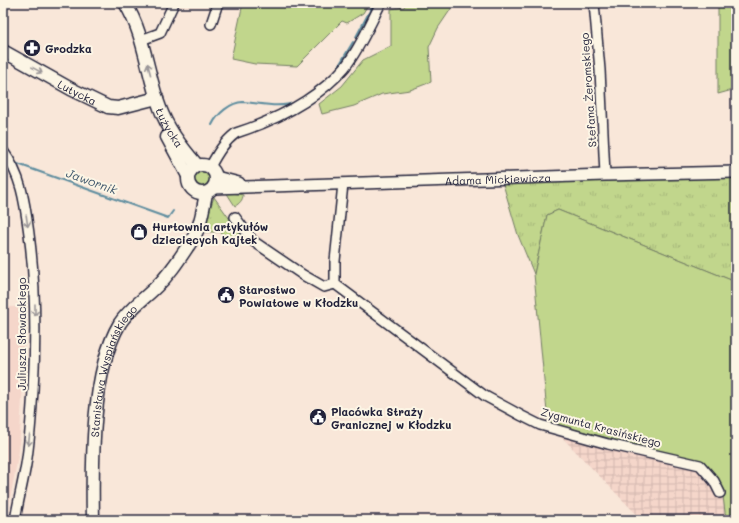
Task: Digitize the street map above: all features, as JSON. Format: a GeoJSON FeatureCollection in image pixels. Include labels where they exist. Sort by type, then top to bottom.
{"type":"FeatureCollection","features":[{"type":"Feature","properties":{"kind":"main road","name":"Łużycka"},"geometry":{"type":"LineString","coordinates":[[125,3],[133,16],[141,40],[167,137],[188,176]]}},
{"type":"Feature","properties":{"kind":"main road","name":"Lutycka"},"geometry":{"type":"LineString","coordinates":[[3,51],[108,107],[118,108],[159,104]]}},
{"type":"Feature","properties":{"kind":"main road","name":"Łużycka"},"geometry":{"type":"LineString","coordinates":[[159,104],[177,141],[197,165]]}},
{"type":"Feature","properties":{"kind":"main road"},"geometry":{"type":"LineString","coordinates":[[205,164],[210,166],[215,172],[212,186],[201,193],[194,191],[188,183],[190,171],[197,165],[205,164]]}},
{"type":"Feature","properties":{"kind":"main road","name":"Stanisława Wyspiańskiego"},"geometry":{"type":"LineString","coordinates":[[92,520],[95,423],[101,377],[108,349],[120,322],[134,306],[168,274],[179,261],[188,245],[194,238],[212,186]]}},
{"type":"Feature","properties":{"kind":"main road","name":"Stanisława Wyspiańskiego"},"geometry":{"type":"LineString","coordinates":[[188,245],[196,210],[194,191]]}},
{"type":"Feature","properties":{"kind":"street"},"geometry":{"type":"LineString","coordinates":[[141,40],[160,33],[174,3]]}},
{"type":"Feature","properties":{"kind":"street"},"geometry":{"type":"LineString","coordinates":[[211,24],[218,3]]}},
{"type":"Feature","properties":{"kind":"street"},"geometry":{"type":"LineString","coordinates":[[210,166],[222,147],[236,133],[290,110],[311,98],[329,83],[345,66],[358,47],[381,3]]}},
{"type":"Feature","properties":{"kind":"street","name":"Stefana Żeromskiego"},"geometry":{"type":"LineString","coordinates":[[594,3],[600,70],[606,175]]}},
{"type":"Feature","properties":{"kind":"street","name":"Juliusza Słowackiego"},"geometry":{"type":"LineString","coordinates":[[5,154],[14,168],[20,182],[32,254],[35,322],[32,413],[25,470],[15,520]]}},
{"type":"Feature","properties":{"kind":"street","name":"Adama Mickiewicza"},"geometry":{"type":"LineString","coordinates":[[212,186],[342,184],[736,172]]}},
{"type":"Feature","properties":{"kind":"street"},"geometry":{"type":"LineString","coordinates":[[235,217],[253,241],[258,245],[324,287],[335,284],[335,261],[342,184]]}},
{"type":"Feature","properties":{"kind":"street","name":"Zygmunta Krasińskiego"},"geometry":{"type":"LineString","coordinates":[[335,284],[486,396],[517,414],[540,425],[611,444],[700,465],[714,480],[720,493]]}},
{"type":"Feature","properties":{"kind":"shaded area"},"geometry":{"type":"Polygon","coordinates":[[[3,307],[23,307],[24,340],[19,451],[6,520],[3,520],[3,307]]]}},
{"type":"Feature","properties":{"kind":"shaded area"},"geometry":{"type":"Polygon","coordinates":[[[548,423],[701,461],[722,488],[726,520],[642,520],[548,423]]]}},
{"type":"Feature","properties":{"kind":"green space"},"geometry":{"type":"Polygon","coordinates":[[[243,3],[369,3],[363,13],[347,23],[342,21],[297,66],[255,64],[231,59],[243,3]]]}},
{"type":"Feature","properties":{"kind":"green space"},"geometry":{"type":"Polygon","coordinates":[[[407,3],[455,3],[438,28],[429,47],[431,82],[410,90],[382,94],[354,106],[322,114],[319,104],[342,86],[363,60],[391,46],[391,9],[404,7],[407,3]]]}},
{"type":"Feature","properties":{"kind":"green space"},"geometry":{"type":"Polygon","coordinates":[[[718,3],[736,3],[736,89],[718,94],[718,3]]]}},
{"type":"Feature","properties":{"kind":"green space"},"geometry":{"type":"Polygon","coordinates":[[[202,171],[208,173],[210,179],[208,185],[202,187],[196,185],[194,179],[196,173],[202,171]]]}},
{"type":"Feature","properties":{"kind":"green space"},"geometry":{"type":"Polygon","coordinates":[[[736,176],[736,282],[558,210],[547,215],[534,274],[518,235],[503,184],[736,176]]]}},
{"type":"Feature","properties":{"kind":"green space"},"geometry":{"type":"Polygon","coordinates":[[[226,192],[243,195],[242,199],[235,206],[226,192]]]}},
{"type":"Feature","properties":{"kind":"green space"},"geometry":{"type":"Polygon","coordinates":[[[214,197],[244,239],[239,247],[220,232],[202,232],[214,197]]]}},
{"type":"Feature","properties":{"kind":"green space"},"geometry":{"type":"Polygon","coordinates":[[[558,210],[736,282],[736,520],[726,520],[722,488],[701,461],[548,423],[534,274],[547,215],[558,210]]]}},
{"type":"Feature","properties":{"kind":"waterway","name":"Jawornik"},"geometry":{"type":"LineString","coordinates":[[356,37],[374,3]]}},
{"type":"Feature","properties":{"kind":"waterway","name":"Jawornik"},"geometry":{"type":"LineString","coordinates":[[338,67],[353,42]]}},
{"type":"Feature","properties":{"kind":"waterway","name":"Jawornik"},"geometry":{"type":"LineString","coordinates":[[311,92],[325,81]]}},
{"type":"Feature","properties":{"kind":"waterway","name":"Jawornik"},"geometry":{"type":"LineString","coordinates":[[212,125],[225,109],[234,104],[243,102],[283,105],[296,102]]}},
{"type":"Feature","properties":{"kind":"waterway","name":"Jawornik"},"geometry":{"type":"LineString","coordinates":[[15,163],[168,218],[173,211]]}},
{"type":"Feature","properties":{"kind":"place","name":"Grodzka"},"geometry":{"type":"Point","coordinates":[32,48]}},
{"type":"Feature","properties":{"kind":"place","name":"Hurtownia artykułów dziecięcych Kajtek"},"geometry":{"type":"Point","coordinates":[139,232]}},
{"type":"Feature","properties":{"kind":"place","name":"Starostwo Powiatowe w Kłodzku"},"geometry":{"type":"Point","coordinates":[226,295]}},
{"type":"Feature","properties":{"kind":"place","name":"Placówka Straży Granicznej w Kłodzku"},"geometry":{"type":"Point","coordinates":[318,417]}}]}
